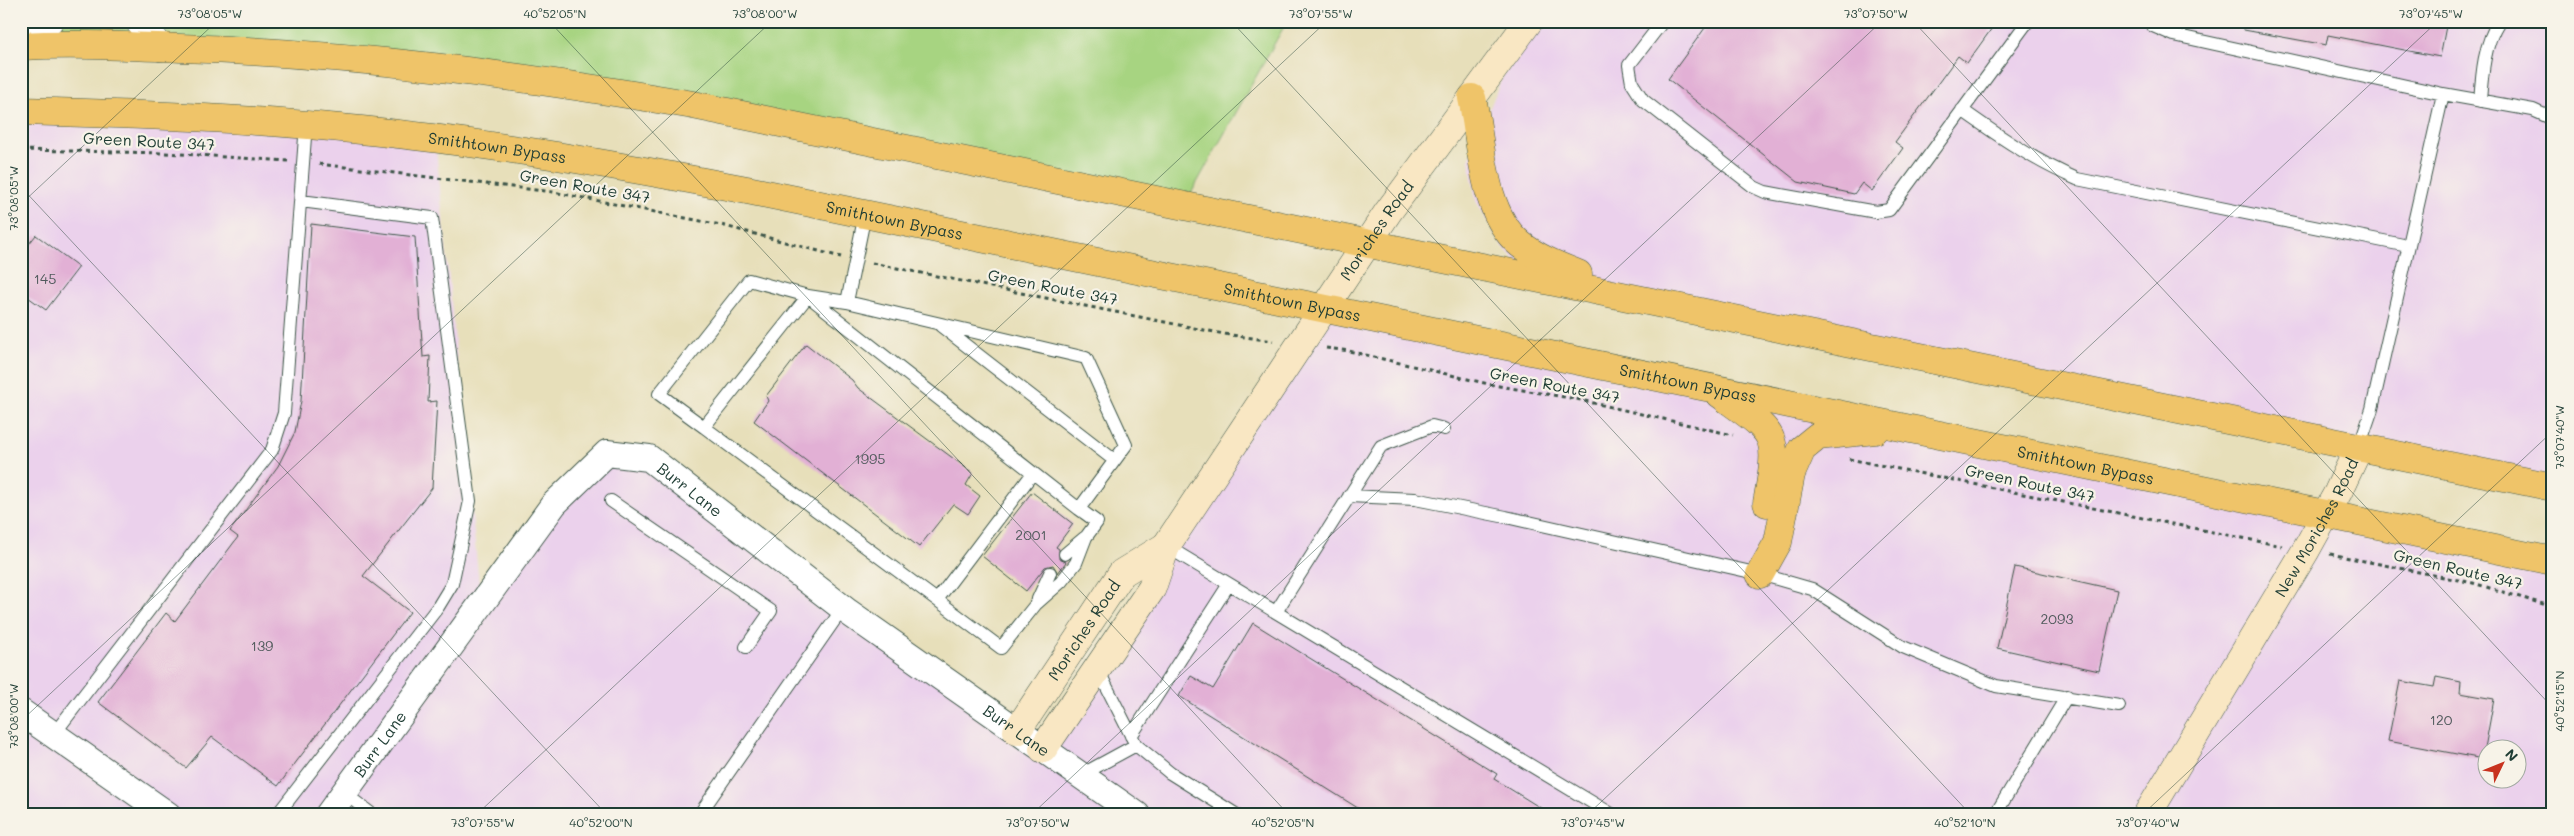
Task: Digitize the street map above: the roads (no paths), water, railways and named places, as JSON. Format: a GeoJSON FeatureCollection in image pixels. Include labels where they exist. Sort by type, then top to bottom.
{"type":"FeatureCollection","features":[{"type":"Feature","properties":{"kind":"highway"},"geometry":{"type":"LineString","coordinates":[[21,45],[70,44],[228,49],[474,71],[617,92],[780,122],[2553,487]]}},
{"type":"Feature","properties":{"kind":"highway"},"geometry":{"type":"LineString","coordinates":[[1472,98],[1490,197],[1498,216],[1511,236],[1541,258],[1645,300]]}},
{"type":"Feature","properties":{"kind":"highway","name":"Smithtown Bypass"},"geometry":{"type":"LineString","coordinates":[[21,111],[163,115],[306,124],[444,140],[595,162],[865,214],[2553,561]]}},
{"type":"Feature","properties":{"kind":"highway"},"geometry":{"type":"LineString","coordinates":[[1713,388],[1766,428],[1773,443],[1773,468],[1760,538],[1760,574]]}},
{"type":"Feature","properties":{"kind":"highway"},"geometry":{"type":"LineString","coordinates":[[1760,574],[1778,542],[1791,474],[1806,444],[1818,436],[1902,428]]}},
{"type":"Feature","properties":{"kind":"main road","name":"Moriches Road"},"geometry":{"type":"LineString","coordinates":[[1043,748],[1152,588],[1166,546],[1367,243],[1529,21]]}},
{"type":"Feature","properties":{"kind":"main road","name":"New Moriches Road"},"geometry":{"type":"LineString","coordinates":[[2147,815],[2326,515],[2359,447]]}},
{"type":"Feature","properties":{"kind":"main road","name":"Moriches Road"},"geometry":{"type":"LineString","coordinates":[[1017,731],[1122,573],[1166,546]]}},
{"type":"Feature","properties":{"kind":"street"},"geometry":{"type":"LineString","coordinates":[[21,45],[50,21]]}},
{"type":"Feature","properties":{"kind":"street"},"geometry":{"type":"LineString","coordinates":[[139,21],[160,47]]}},
{"type":"Feature","properties":{"kind":"street","name":"Burr Lane"},"geometry":{"type":"LineString","coordinates":[[328,815],[554,504],[608,453],[648,458],[843,608],[1137,815]]}},
{"type":"Feature","properties":{"kind":"street"},"geometry":{"type":"LineString","coordinates":[[21,712],[168,815]]}},
{"type":"Feature","properties":{"kind":"lane"},"geometry":{"type":"LineString","coordinates":[[1664,21],[1629,65],[1632,83],[1643,100],[1754,187],[1765,192],[1876,212],[1889,210],[2028,21]]}},
{"type":"Feature","properties":{"kind":"lane"},"geometry":{"type":"LineString","coordinates":[[2480,101],[2484,63],[2493,30],[2499,21]]}},
{"type":"Feature","properties":{"kind":"lane"},"geometry":{"type":"LineString","coordinates":[[2150,23],[2174,35],[2443,94],[2533,110],[2553,118]]}},
{"type":"Feature","properties":{"kind":"lane","name":"New Moriches Road"},"geometry":{"type":"LineString","coordinates":[[2359,447],[2372,409],[2443,94]]}},
{"type":"Feature","properties":{"kind":"lane"},"geometry":{"type":"LineString","coordinates":[[1962,110],[2015,148],[2045,165],[2078,179],[2408,246]]}},
{"type":"Feature","properties":{"kind":"lane"},"geometry":{"type":"LineString","coordinates":[[54,734],[272,450],[284,413],[306,124]]}},
{"type":"Feature","properties":{"kind":"lane"},"geometry":{"type":"LineString","coordinates":[[277,815],[438,607],[452,584],[470,502],[432,218],[301,201]]}},
{"type":"Feature","properties":{"kind":"lane"},"geometry":{"type":"LineString","coordinates":[[847,302],[865,214]]}},
{"type":"Feature","properties":{"kind":"lane"},"geometry":{"type":"LineString","coordinates":[[1079,509],[1126,445],[1086,358],[847,302],[808,296],[749,280],[659,394],[1001,648],[1036,604],[1061,582],[1076,563],[1086,537]]}},
{"type":"Feature","properties":{"kind":"lane"},"geometry":{"type":"LineString","coordinates":[[704,428],[808,296]]}},
{"type":"Feature","properties":{"kind":"lane"},"geometry":{"type":"LineString","coordinates":[[808,296],[1097,522],[1086,537],[1065,554]]}},
{"type":"Feature","properties":{"kind":"lane"},"geometry":{"type":"LineString","coordinates":[[937,323],[1114,460]]}},
{"type":"Feature","properties":{"kind":"lane"},"geometry":{"type":"LineString","coordinates":[[1276,612],[1381,446],[1432,426],[1444,429]]}},
{"type":"Feature","properties":{"kind":"lane"},"geometry":{"type":"LineString","coordinates":[[937,600],[1033,473]]}},
{"type":"Feature","properties":{"kind":"lane"},"geometry":{"type":"LineString","coordinates":[[1349,496],[1415,499],[1499,515],[1760,574],[1812,589],[1903,647],[1996,686],[2067,696],[2119,706]]}},
{"type":"Feature","properties":{"kind":"lane"},"geometry":{"type":"LineString","coordinates":[[611,501],[771,611],[746,647]]}},
{"type":"Feature","properties":{"kind":"lane"},"geometry":{"type":"LineString","coordinates":[[1166,546],[1613,815]]}},
{"type":"Feature","properties":{"kind":"lane"},"geometry":{"type":"LineString","coordinates":[[1036,604],[1050,573]]}},
{"type":"Feature","properties":{"kind":"lane"},"geometry":{"type":"LineString","coordinates":[[1081,775],[1133,740],[1229,584]]}},
{"type":"Feature","properties":{"kind":"lane"},"geometry":{"type":"LineString","coordinates":[[704,813],[843,608]]}},
{"type":"Feature","properties":{"kind":"lane"},"geometry":{"type":"LineString","coordinates":[[1097,668],[1133,740],[1170,773],[1237,815]]}},
{"type":"Feature","properties":{"kind":"lane"},"geometry":{"type":"LineString","coordinates":[[1995,815],[2067,696]]}},
{"type":"Feature","properties":{"kind":"lane"},"geometry":{"type":"LineString","coordinates":[[344,793],[374,815]]}}]}
